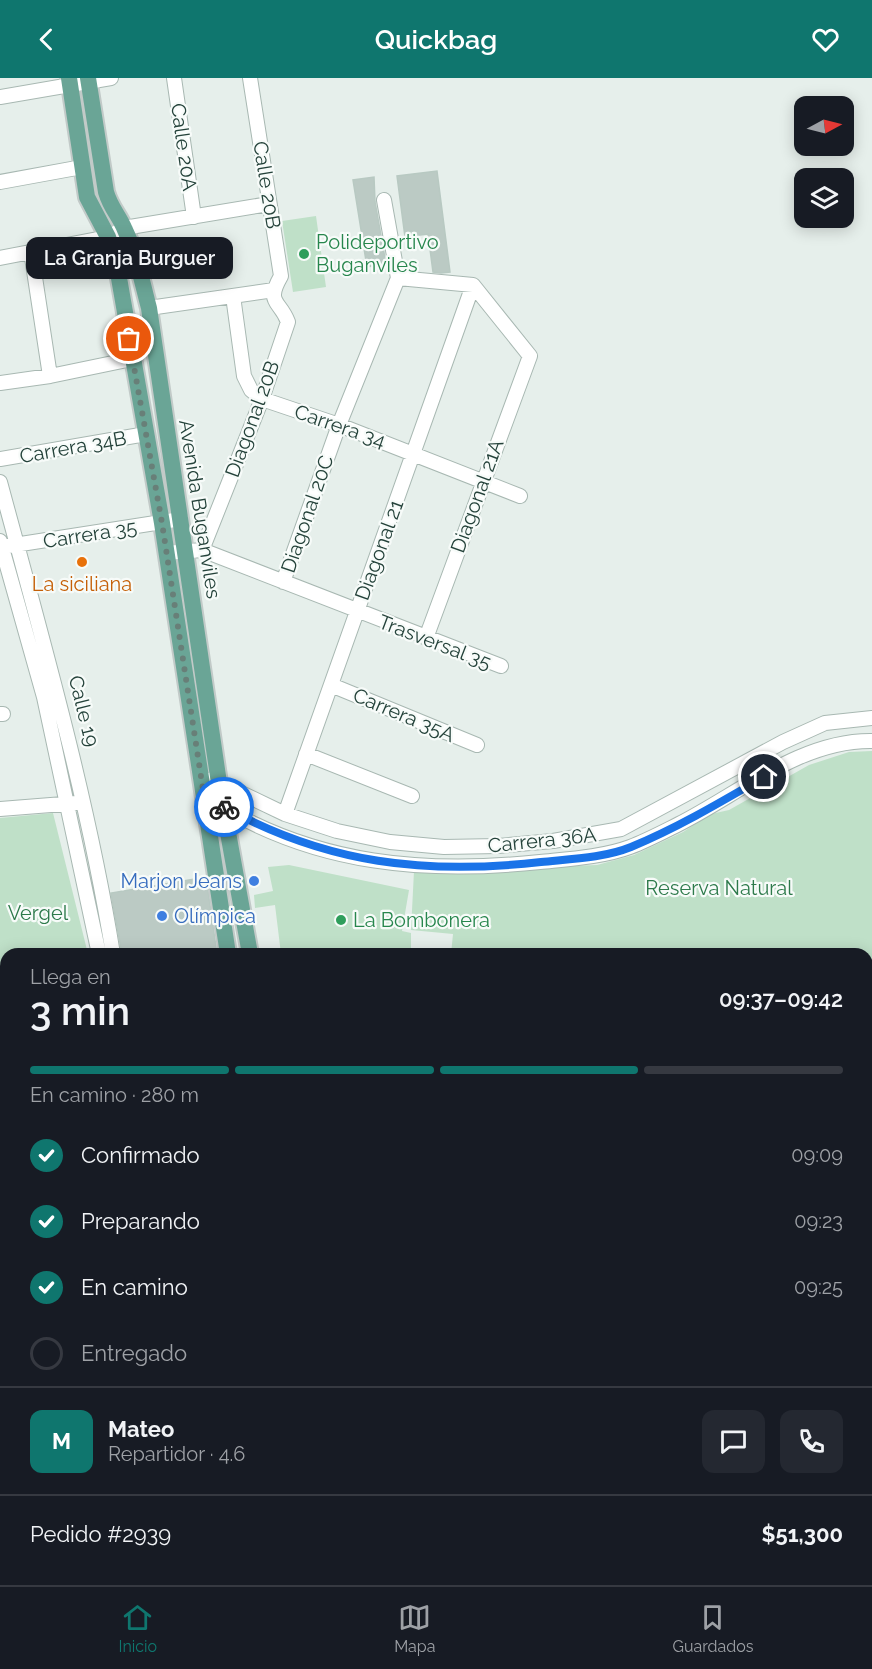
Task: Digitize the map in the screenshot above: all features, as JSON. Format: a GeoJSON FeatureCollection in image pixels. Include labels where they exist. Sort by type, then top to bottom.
{"type":"FeatureCollection","features":[{"type":"Feature","properties":{"kind":"main road","name":"Avenida Buganviles"},"geometry":{"type":"LineString","coordinates":[[88,80],[106,192],[111,210],[124,228],[136,256],[149,308],[181,519],[194,550],[219,783],[249,948]]}},
{"type":"Feature","properties":{"kind":"main road","name":"Avenida Buganviles"},"geometry":{"type":"LineString","coordinates":[[70,81],[87,197],[108,237],[116,261],[162,523],[227,948]]}},
{"type":"Feature","properties":{"kind":"street"},"geometry":{"type":"LineString","coordinates":[[0,97],[70,81],[111,78]]}},
{"type":"Feature","properties":{"kind":"street","name":"Calle 20A"},"geometry":{"type":"LineString","coordinates":[[174,78],[194,216]]}},
{"type":"Feature","properties":{"kind":"street","name":"Calle 20B"},"geometry":{"type":"LineString","coordinates":[[250,78],[281,276],[274,290]]}},
{"type":"Feature","properties":{"kind":"street"},"geometry":{"type":"LineString","coordinates":[[0,182],[82,167]]}},
{"type":"Feature","properties":{"kind":"street"},"geometry":{"type":"LineString","coordinates":[[384,200],[398,278],[473,285]]}},
{"type":"Feature","properties":{"kind":"street"},"geometry":{"type":"LineString","coordinates":[[0,258],[108,237],[124,228],[269,204]]}},
{"type":"Feature","properties":{"kind":"street"},"geometry":{"type":"LineString","coordinates":[[31,251],[50,376]]}},
{"type":"Feature","properties":{"kind":"street","name":"Diagonal 20C"},"geometry":{"type":"LineString","coordinates":[[283,582],[339,425],[398,278]]}},
{"type":"Feature","properties":{"kind":"street","name":"Diagonal 21A"},"geometry":{"type":"LineString","coordinates":[[426,638],[530,356],[473,285]]}},
{"type":"Feature","properties":{"kind":"street","name":"Diagonal 21"},"geometry":{"type":"LineString","coordinates":[[285,814],[473,285]]}},
{"type":"Feature","properties":{"kind":"street"},"geometry":{"type":"LineString","coordinates":[[149,308],[274,290]]}},
{"type":"Feature","properties":{"kind":"street","name":"Diagonal 20B"},"geometry":{"type":"LineString","coordinates":[[194,550],[262,399],[288,322],[277,306],[274,290]]}},
{"type":"Feature","properties":{"kind":"street"},"geometry":{"type":"LineString","coordinates":[[233,296],[244,376],[251,390],[262,399]]}},
{"type":"Feature","properties":{"kind":"street"},"geometry":{"type":"LineString","coordinates":[[0,383],[50,376],[132,359]]}},
{"type":"Feature","properties":{"kind":"street","name":"Carrera 34"},"geometry":{"type":"LineString","coordinates":[[262,399],[414,453],[520,496]]}},
{"type":"Feature","properties":{"kind":"street","name":"Carrera 34B"},"geometry":{"type":"LineString","coordinates":[[0,459],[146,434]]}},
{"type":"Feature","properties":{"kind":"street","name":"Calle 19"},"geometry":{"type":"LineString","coordinates":[[0,482],[58,693],[84,802],[112,948]]}},
{"type":"Feature","properties":{"kind":"street","name":"Carrera 35"},"geometry":{"type":"LineString","coordinates":[[1,546],[181,519]]}},
{"type":"Feature","properties":{"kind":"street","name":"Calle 19"},"geometry":{"type":"LineString","coordinates":[[1,546],[44,697],[98,948]]}},
{"type":"Feature","properties":{"kind":"street","name":"Trasversal 35"},"geometry":{"type":"LineString","coordinates":[[166,553],[194,550],[501,666]]}},
{"type":"Feature","properties":{"kind":"street","name":"Carrera 35A"},"geometry":{"type":"LineString","coordinates":[[331,685],[477,745]]}},
{"type":"Feature","properties":{"kind":"street","name":"Carrera 36A"},"geometry":{"type":"LineString","coordinates":[[200,771],[219,783],[285,814],[337,831],[390,842],[444,847],[498,846],[606,833],[621,829],[783,742],[825,723],[872,718]]}},
{"type":"Feature","properties":{"kind":"street","name":"Carrera 36A"},"geometry":{"type":"LineString","coordinates":[[204,796],[260,827],[334,853],[412,867],[491,867],[572,859],[629,848],[680,824],[799,757],[849,741],[872,741]]}},
{"type":"Feature","properties":{"kind":"street"},"geometry":{"type":"LineString","coordinates":[[306,754],[412,796]]}},
{"type":"Feature","properties":{"kind":"street"},"geometry":{"type":"LineString","coordinates":[[0,809],[84,802]]}},
{"type":"Feature","properties":{"kind":"green space","name":"Polideportivo Buganviles"},"geometry":{"type":"Polygon","coordinates":[[[316,216],[326,287],[293,292],[282,221],[316,216]]]}},
{"type":"Feature","properties":{"kind":"green space","name":"Reserva Natural"},"geometry":{"type":"Polygon","coordinates":[[[872,751],[872,948],[452,948],[453,934],[411,930],[414,871],[597,865],[634,855],[683,832],[711,814],[729,810],[809,765],[849,752],[872,751]]]}},
{"type":"Feature","properties":{"kind":"green space","name":"Vergel"},"geometry":{"type":"Polygon","coordinates":[[[53,813],[87,948],[0,948],[0,818],[53,813]]]}},
{"type":"Feature","properties":{"kind":"green space","name":"La Bombonera"},"geometry":{"type":"Polygon","coordinates":[[[289,865],[409,890],[402,931],[411,933],[411,948],[280,948],[275,905],[255,908],[254,895],[273,891],[268,867],[289,865]]]}},
{"type":"Feature","properties":{"kind":"building"},"geometry":{"type":"Polygon","coordinates":[[[437,171],[450,272],[441,273],[433,272],[428,234],[405,237],[397,176],[437,171]]]}},
{"type":"Feature","properties":{"kind":"building"},"geometry":{"type":"Polygon","coordinates":[[[374,177],[375,202],[386,264],[367,267],[353,180],[374,177]]]}},
{"type":"Feature","properties":{"kind":"building"},"geometry":{"type":"Polygon","coordinates":[[[206,877],[216,948],[121,948],[111,893],[206,877]]]}},
{"type":"Feature","properties":{"kind":"way so far"},"geometry":{"type":"LineString","coordinates":[[129,339],[162,523],[204,796],[224,807]]}},
{"type":"Feature","properties":{"kind":"place","name":"Polideportivo Buganviles"},"geometry":{"type":"Point","coordinates":[304,254]}},
{"type":"Feature","properties":{"kind":"place","name":"La Granja Burguer"},"geometry":{"type":"Point","coordinates":[129,339]}},
{"type":"Feature","properties":{"kind":"place","name":"La siciliana"},"geometry":{"type":"Point","coordinates":[82,562]}},
{"type":"Feature","properties":{"kind":"place","name":"Marjon Jeans"},"geometry":{"type":"Point","coordinates":[254,881]}},
{"type":"Feature","properties":{"kind":"place","name":"Olímpica"},"geometry":{"type":"Point","coordinates":[162,916]}},
{"type":"Feature","properties":{"kind":"place","name":"La Bombonera"},"geometry":{"type":"Point","coordinates":[341,920]}},
{"type":"Feature","properties":{"kind":"route"},"geometry":{"type":"LineString","coordinates":[[224,807],[260,827],[297,842],[373,862],[451,869],[491,867],[572,859],[629,848],[680,824],[764,777]]}}]}
